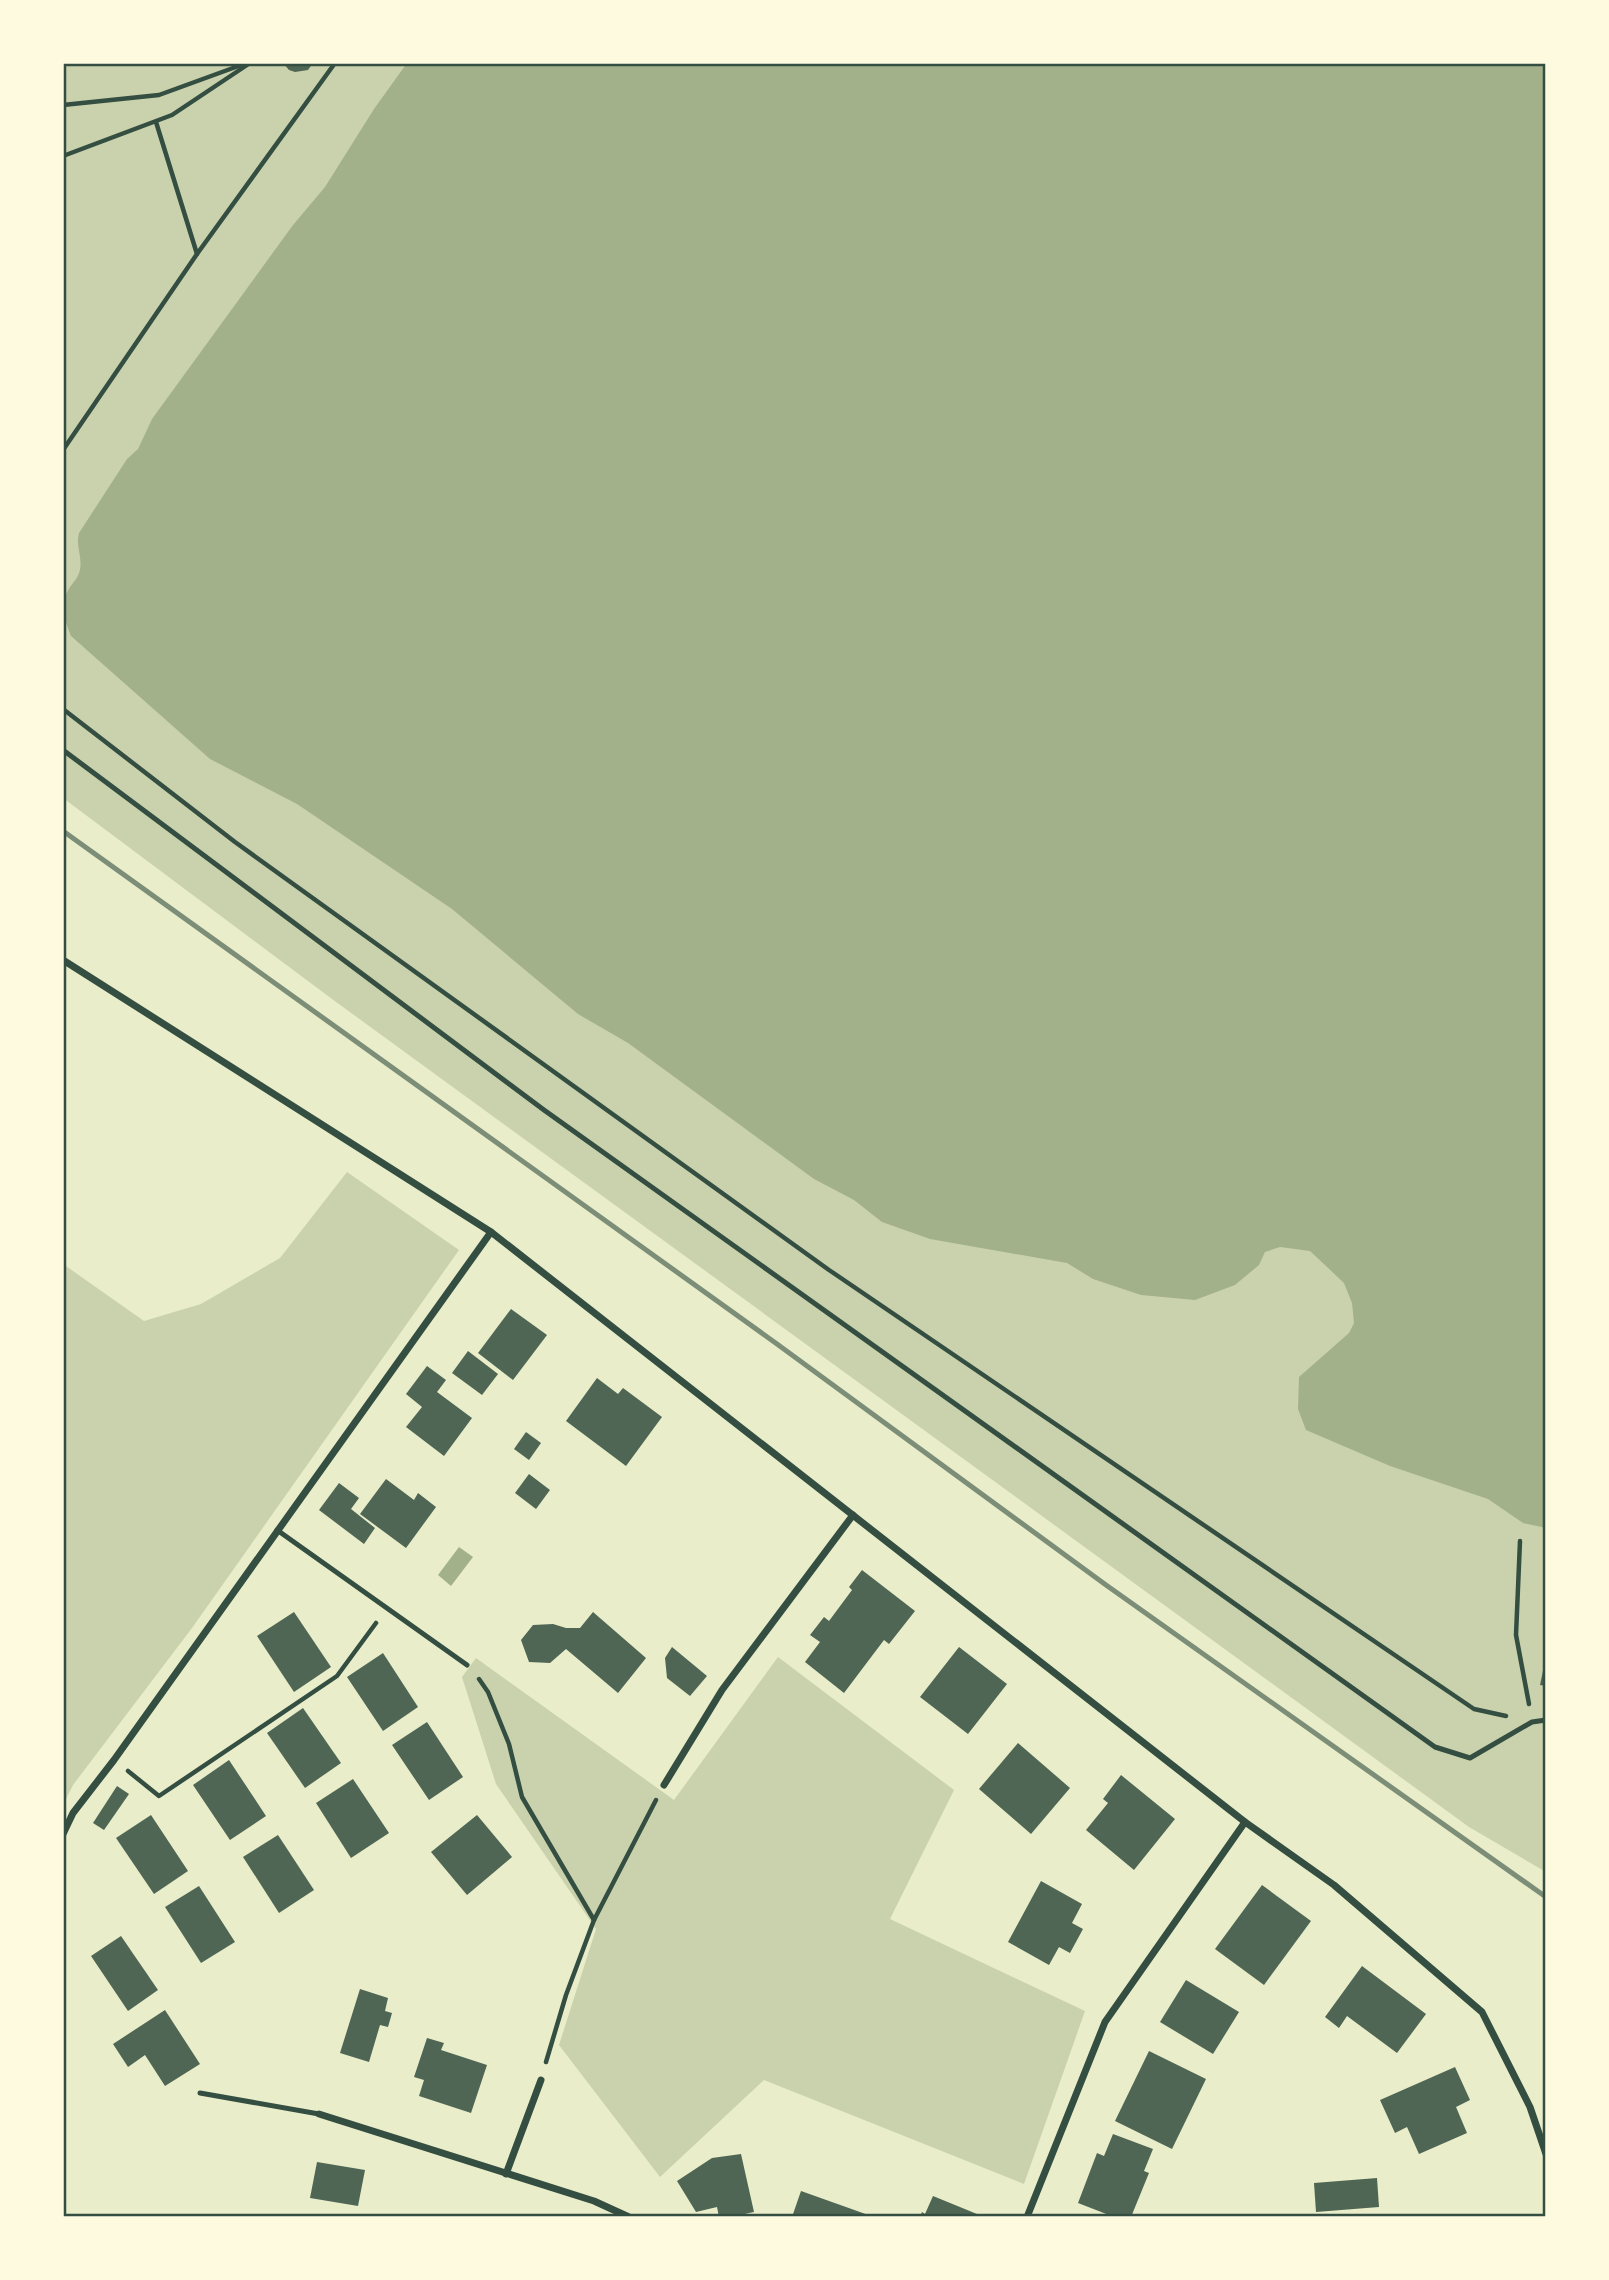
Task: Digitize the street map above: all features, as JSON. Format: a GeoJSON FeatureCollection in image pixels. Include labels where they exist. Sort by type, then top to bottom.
{"type":"FeatureCollection","features":[{"type":"Feature","properties":{"kind":"street"},"geometry":{"type":"LineString","coordinates":[[63,960],[491,1232],[1245,1822],[1334,1885],[1482,2012],[1530,2106],[1546,2154]]}},
{"type":"Feature","properties":{"kind":"street"},"geometry":{"type":"LineString","coordinates":[[63,1834],[73,1813],[114,1760],[491,1232]]}},
{"type":"Feature","properties":{"kind":"street"},"geometry":{"type":"LineString","coordinates":[[664,1785],[722,1690],[852,1515]]}},
{"type":"Feature","properties":{"kind":"street"},"geometry":{"type":"LineString","coordinates":[[1027,2217],[1105,2022],[1245,1822]]}},
{"type":"Feature","properties":{"kind":"street"},"geometry":{"type":"LineString","coordinates":[[506,2174],[541,2080]]}},
{"type":"Feature","properties":{"kind":"street"},"geometry":{"type":"LineString","coordinates":[[319,2115],[594,2201],[629,2217]]}},
{"type":"Feature","properties":{"kind":"lane"},"geometry":{"type":"LineString","coordinates":[[63,750],[544,1110],[1435,1747],[1470,1758],[1532,1721],[1546,1720]]}},
{"type":"Feature","properties":{"kind":"lane"},"geometry":{"type":"LineString","coordinates":[[276,1530],[467,1665]]}},
{"type":"Feature","properties":{"kind":"lane"},"geometry":{"type":"LineString","coordinates":[[200,2093],[319,2115]]}},
{"type":"Feature","properties":{"kind":"path"},"geometry":{"type":"LineString","coordinates":[[63,105],[159,95],[249,63]]}},
{"type":"Feature","properties":{"kind":"path"},"geometry":{"type":"LineString","coordinates":[[63,156],[172,115],[249,63]]}},
{"type":"Feature","properties":{"kind":"path"},"geometry":{"type":"LineString","coordinates":[[63,450],[197,254],[335,63]]}},
{"type":"Feature","properties":{"kind":"path"},"geometry":{"type":"LineString","coordinates":[[155,121],[197,254]]}},
{"type":"Feature","properties":{"kind":"path"},"geometry":{"type":"LineString","coordinates":[[63,709],[235,842],[841,1278],[1474,1709],[1532,1721],[1516,1635],[1520,1541]]}},
{"type":"Feature","properties":{"kind":"path"},"geometry":{"type":"LineString","coordinates":[[114,1760],[159,1796],[337,1676],[387,1608]]}},
{"type":"Feature","properties":{"kind":"path"},"geometry":{"type":"LineString","coordinates":[[467,1665],[488,1692],[509,1744],[522,1797],[594,1920]]}},
{"type":"Feature","properties":{"kind":"path"},"geometry":{"type":"LineString","coordinates":[[541,2080],[566,1995],[594,1920],[664,1785]]}},
{"type":"Feature","properties":{"kind":"shaded area"},"geometry":{"type":"Polygon","coordinates":[[[63,63],[1546,63],[1546,1872],[1469,1827],[332,999],[63,798],[63,63]]]}},
{"type":"Feature","properties":{"kind":"shaded area"},"geometry":{"type":"Polygon","coordinates":[[[407,63],[1546,63],[1546,1528],[1523,1523],[1488,1499],[1390,1466],[1306,1430],[1298,1409],[1299,1377],[1349,1333],[1354,1323],[1352,1303],[1344,1283],[1310,1251],[1280,1247],[1265,1252],[1259,1265],[1235,1285],[1195,1300],[1141,1295],[1093,1279],[1067,1263],[930,1239],[882,1222],[854,1200],[814,1179],[628,1043],[578,1014],[452,909],[297,804],[210,759],[71,636],[64,605],[80,568],[79,533],[127,459],[138,449],[152,419],[293,225],[325,187],[374,109],[407,63]]]}},
{"type":"Feature","properties":{"kind":"shaded area"},"geometry":{"type":"Polygon","coordinates":[[[347,1172],[459,1250],[192,1628],[73,1785],[63,1805],[63,1264],[144,1321],[201,1304],[280,1258],[347,1172]]]}},
{"type":"Feature","properties":{"kind":"shaded area"},"geometry":{"type":"Polygon","coordinates":[[[459,1547],[473,1557],[451,1586],[438,1575],[459,1547]]]}},
{"type":"Feature","properties":{"kind":"shaded area"},"geometry":{"type":"Polygon","coordinates":[[[778,1657],[954,1790],[890,1919],[1085,2011],[1024,2184],[764,2080],[660,2177],[559,2045],[596,1929],[496,1784],[462,1677],[476,1658],[674,1800],[778,1657]]]}},
{"type":"Feature","properties":{"kind":"building"},"geometry":{"type":"Polygon","coordinates":[[[283,63],[313,63],[308,70],[295,72],[283,63]]]}},
{"type":"Feature","properties":{"kind":"building"},"geometry":{"type":"Polygon","coordinates":[[[511,1309],[547,1335],[513,1380],[478,1353],[511,1309]]]}},
{"type":"Feature","properties":{"kind":"building"},"geometry":{"type":"Polygon","coordinates":[[[468,1351],[498,1374],[482,1395],[452,1373],[468,1351]]]}},
{"type":"Feature","properties":{"kind":"building"},"geometry":{"type":"Polygon","coordinates":[[[427,1366],[446,1380],[437,1392],[472,1418],[444,1456],[406,1427],[422,1407],[406,1394],[427,1366]]]}},
{"type":"Feature","properties":{"kind":"building"},"geometry":{"type":"Polygon","coordinates":[[[597,1378],[618,1394],[623,1388],[662,1417],[626,1466],[566,1421],[597,1378]]]}},
{"type":"Feature","properties":{"kind":"building"},"geometry":{"type":"Polygon","coordinates":[[[526,1432],[541,1443],[529,1460],[514,1449],[526,1432]]]}},
{"type":"Feature","properties":{"kind":"building"},"geometry":{"type":"Polygon","coordinates":[[[529,1474],[550,1490],[536,1509],[515,1493],[529,1474]]]}},
{"type":"Feature","properties":{"kind":"building"},"geometry":{"type":"Polygon","coordinates":[[[386,1479],[414,1500],[418,1493],[436,1507],[406,1548],[360,1514],[386,1479]]]}},
{"type":"Feature","properties":{"kind":"building"},"geometry":{"type":"Polygon","coordinates":[[[339,1483],[359,1498],[351,1509],[375,1528],[364,1544],[319,1510],[339,1483]]]}},
{"type":"Feature","properties":{"kind":"building"},"geometry":{"type":"Polygon","coordinates":[[[862,1570],[915,1611],[889,1644],[884,1640],[844,1693],[805,1662],[820,1642],[810,1635],[824,1617],[829,1621],[852,1590],[849,1587],[862,1570]]]}},
{"type":"Feature","properties":{"kind":"building"},"geometry":{"type":"Polygon","coordinates":[[[294,1612],[331,1667],[294,1692],[257,1636],[294,1612]]]}},
{"type":"Feature","properties":{"kind":"building"},"geometry":{"type":"Polygon","coordinates":[[[593,1612],[646,1658],[618,1693],[566,1649],[550,1663],[529,1662],[521,1640],[533,1625],[553,1624],[580,1628],[593,1612]]]}},
{"type":"Feature","properties":{"kind":"building"},"geometry":{"type":"Polygon","coordinates":[[[672,1647],[707,1676],[690,1696],[667,1678],[665,1658],[672,1647]]]}},
{"type":"Feature","properties":{"kind":"building"},"geometry":{"type":"Polygon","coordinates":[[[959,1647],[1007,1684],[968,1734],[920,1697],[959,1647]]]}},
{"type":"Feature","properties":{"kind":"building"},"geometry":{"type":"Polygon","coordinates":[[[383,1653],[418,1707],[383,1731],[347,1677],[383,1653]]]}},
{"type":"Feature","properties":{"kind":"building"},"geometry":{"type":"Polygon","coordinates":[[[1546,1661],[1546,1686],[1540,1685],[1546,1661]]]}},
{"type":"Feature","properties":{"kind":"building"},"geometry":{"type":"Polygon","coordinates":[[[303,1708],[341,1763],[305,1788],[267,1733],[303,1708]]]}},
{"type":"Feature","properties":{"kind":"building"},"geometry":{"type":"Polygon","coordinates":[[[427,1722],[463,1777],[429,1800],[392,1745],[427,1722]]]}},
{"type":"Feature","properties":{"kind":"building"},"geometry":{"type":"Polygon","coordinates":[[[1018,1743],[1070,1788],[1031,1834],[979,1789],[1018,1743]]]}},
{"type":"Feature","properties":{"kind":"building"},"geometry":{"type":"Polygon","coordinates":[[[229,1760],[266,1816],[230,1840],[193,1785],[229,1760]]]}},
{"type":"Feature","properties":{"kind":"building"},"geometry":{"type":"Polygon","coordinates":[[[1121,1775],[1175,1819],[1134,1870],[1086,1830],[1108,1803],[1103,1799],[1121,1775]]]}},
{"type":"Feature","properties":{"kind":"building"},"geometry":{"type":"Polygon","coordinates":[[[353,1779],[389,1833],[351,1858],[316,1803],[353,1779]]]}},
{"type":"Feature","properties":{"kind":"building"},"geometry":{"type":"Polygon","coordinates":[[[117,1786],[129,1794],[104,1830],[93,1823],[117,1786]]]}},
{"type":"Feature","properties":{"kind":"building"},"geometry":{"type":"Polygon","coordinates":[[[151,1815],[188,1871],[154,1894],[116,1838],[151,1815]]]}},
{"type":"Feature","properties":{"kind":"building"},"geometry":{"type":"Polygon","coordinates":[[[477,1815],[512,1857],[467,1895],[431,1852],[477,1815]]]}},
{"type":"Feature","properties":{"kind":"building"},"geometry":{"type":"Polygon","coordinates":[[[278,1835],[314,1890],[279,1913],[243,1857],[278,1835]]]}},
{"type":"Feature","properties":{"kind":"building"},"geometry":{"type":"Polygon","coordinates":[[[1041,1881],[1082,1904],[1072,1923],[1083,1929],[1070,1953],[1059,1947],[1049,1965],[1008,1942],[1041,1881]]]}},
{"type":"Feature","properties":{"kind":"building"},"geometry":{"type":"Polygon","coordinates":[[[1262,1885],[1311,1921],[1264,1985],[1215,1949],[1262,1885]]]}},
{"type":"Feature","properties":{"kind":"building"},"geometry":{"type":"Polygon","coordinates":[[[199,1886],[235,1942],[201,1963],[165,1907],[199,1886]]]}},
{"type":"Feature","properties":{"kind":"building"},"geometry":{"type":"Polygon","coordinates":[[[121,1936],[158,1990],[128,2011],[91,1956],[121,1936]]]}},
{"type":"Feature","properties":{"kind":"building"},"geometry":{"type":"Polygon","coordinates":[[[1362,1966],[1426,2014],[1397,2053],[1347,2016],[1339,2028],[1325,2017],[1362,1966]]]}},
{"type":"Feature","properties":{"kind":"building"},"geometry":{"type":"Polygon","coordinates":[[[1186,1980],[1239,2012],[1213,2054],[1160,2022],[1186,1980]]]}},
{"type":"Feature","properties":{"kind":"building"},"geometry":{"type":"Polygon","coordinates":[[[360,1989],[388,1998],[385,2011],[392,2013],[388,2027],[380,2025],[369,2062],[340,2053],[360,1989]]]}},
{"type":"Feature","properties":{"kind":"building"},"geometry":{"type":"Polygon","coordinates":[[[165,2010],[200,2064],[165,2086],[145,2055],[128,2067],[113,2044],[165,2010]]]}},
{"type":"Feature","properties":{"kind":"building"},"geometry":{"type":"Polygon","coordinates":[[[427,2038],[444,2043],[441,2050],[487,2065],[471,2113],[419,2096],[424,2080],[414,2077],[427,2038]]]}},
{"type":"Feature","properties":{"kind":"building"},"geometry":{"type":"Polygon","coordinates":[[[1149,2051],[1206,2079],[1172,2149],[1115,2121],[1149,2051]]]}},
{"type":"Feature","properties":{"kind":"building"},"geometry":{"type":"Polygon","coordinates":[[[1455,2067],[1470,2100],[1456,2107],[1467,2133],[1419,2154],[1407,2127],[1395,2133],[1380,2100],[1455,2067]]]}},
{"type":"Feature","properties":{"kind":"building"},"geometry":{"type":"Polygon","coordinates":[[[1113,2134],[1153,2149],[1144,2171],[1149,2173],[1131,2217],[1114,2217],[1078,2203],[1097,2153],[1104,2156],[1113,2134]]]}},
{"type":"Feature","properties":{"kind":"building"},"geometry":{"type":"Polygon","coordinates":[[[741,2154],[754,2212],[719,2217],[717,2207],[696,2212],[677,2181],[712,2158],[741,2154]]]}},
{"type":"Feature","properties":{"kind":"building"},"geometry":{"type":"Polygon","coordinates":[[[317,2162],[365,2170],[358,2206],[310,2198],[317,2162]]]}},
{"type":"Feature","properties":{"kind":"building"},"geometry":{"type":"Polygon","coordinates":[[[1377,2178],[1379,2207],[1316,2212],[1314,2183],[1377,2178]]]}},
{"type":"Feature","properties":{"kind":"building"},"geometry":{"type":"Polygon","coordinates":[[[801,2191],[874,2217],[792,2217],[801,2191]]]}},
{"type":"Feature","properties":{"kind":"building"},"geometry":{"type":"Polygon","coordinates":[[[933,2196],[977,2214],[976,2217],[920,2217],[922,2212],[925,2214],[933,2196]]]}},
{"type":"Feature","properties":{"kind":"railway"},"geometry":{"type":"LineString","coordinates":[[63,831],[777,1344],[1106,1585],[1546,1897]]}}]}
